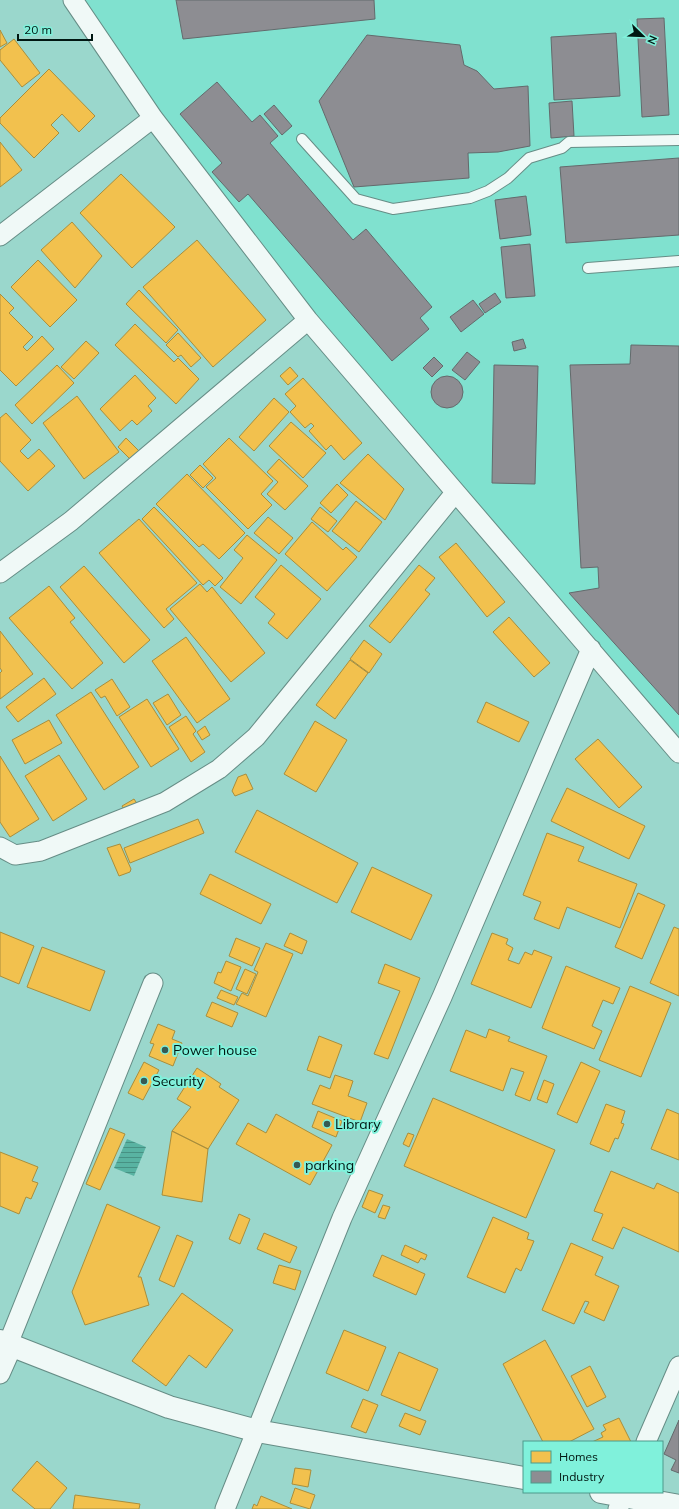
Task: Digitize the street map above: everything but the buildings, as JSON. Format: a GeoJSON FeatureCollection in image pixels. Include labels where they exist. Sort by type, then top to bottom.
{"type":"FeatureCollection","features":[{"type":"Feature","properties":{"kind":"main road"},"geometry":{"type":"LineString","coordinates":[[7,1344],[169,1407],[257,1431],[523,1478]]}},
{"type":"Feature","properties":{"kind":"main road"},"geometry":{"type":"LineString","coordinates":[[604,1493],[622,1499],[679,1506]]}},
{"type":"Feature","properties":{"kind":"street"},"geometry":{"type":"LineString","coordinates":[[73,0],[153,118],[308,320],[679,753]]}},
{"type":"Feature","properties":{"kind":"street"},"geometry":{"type":"LineString","coordinates":[[0,236],[153,118]]}},
{"type":"Feature","properties":{"kind":"street"},"geometry":{"type":"LineString","coordinates":[[0,573],[71,521],[308,320]]}},
{"type":"Feature","properties":{"kind":"street"},"geometry":{"type":"LineString","coordinates":[[0,847],[15,855],[41,851],[165,802],[219,769],[256,737],[455,493]]}},
{"type":"Feature","properties":{"kind":"street"},"geometry":{"type":"LineString","coordinates":[[225,1509],[342,1218],[442,997],[591,650]]}},
{"type":"Feature","properties":{"kind":"street"},"geometry":{"type":"LineString","coordinates":[[0,1374],[7,1344],[153,983]]}},
{"type":"Feature","properties":{"kind":"street"},"geometry":{"type":"LineString","coordinates":[[646,1441],[679,1366]]}},
{"type":"Feature","properties":{"kind":"lane"},"geometry":{"type":"LineString","coordinates":[[302,138],[356,199],[394,209],[470,198],[488,191],[508,178],[529,158],[562,148],[569,142],[679,140]]}},
{"type":"Feature","properties":{"kind":"lane"},"geometry":{"type":"LineString","coordinates":[[588,268],[679,261]]}},
{"type":"Feature","properties":{"kind":"shaded area"},"geometry":{"type":"Polygon","coordinates":[[[77,0],[679,0],[679,735],[511,559],[146,106],[77,0]]]}},
{"type":"Feature","properties":{"kind":"shaded area"},"geometry":{"type":"Polygon","coordinates":[[[127,1139],[146,1147],[134,1176],[114,1168],[127,1139]]]}},
{"type":"Feature","properties":{"kind":"place","name":"Power house"},"geometry":{"type":"Point","coordinates":[165,1050]}},
{"type":"Feature","properties":{"kind":"place","name":"Security"},"geometry":{"type":"Point","coordinates":[144,1081]}},
{"type":"Feature","properties":{"kind":"place","name":"Library"},"geometry":{"type":"Point","coordinates":[327,1124]}},
{"type":"Feature","properties":{"kind":"place","name":"parking"},"geometry":{"type":"Point","coordinates":[297,1165]}}]}
